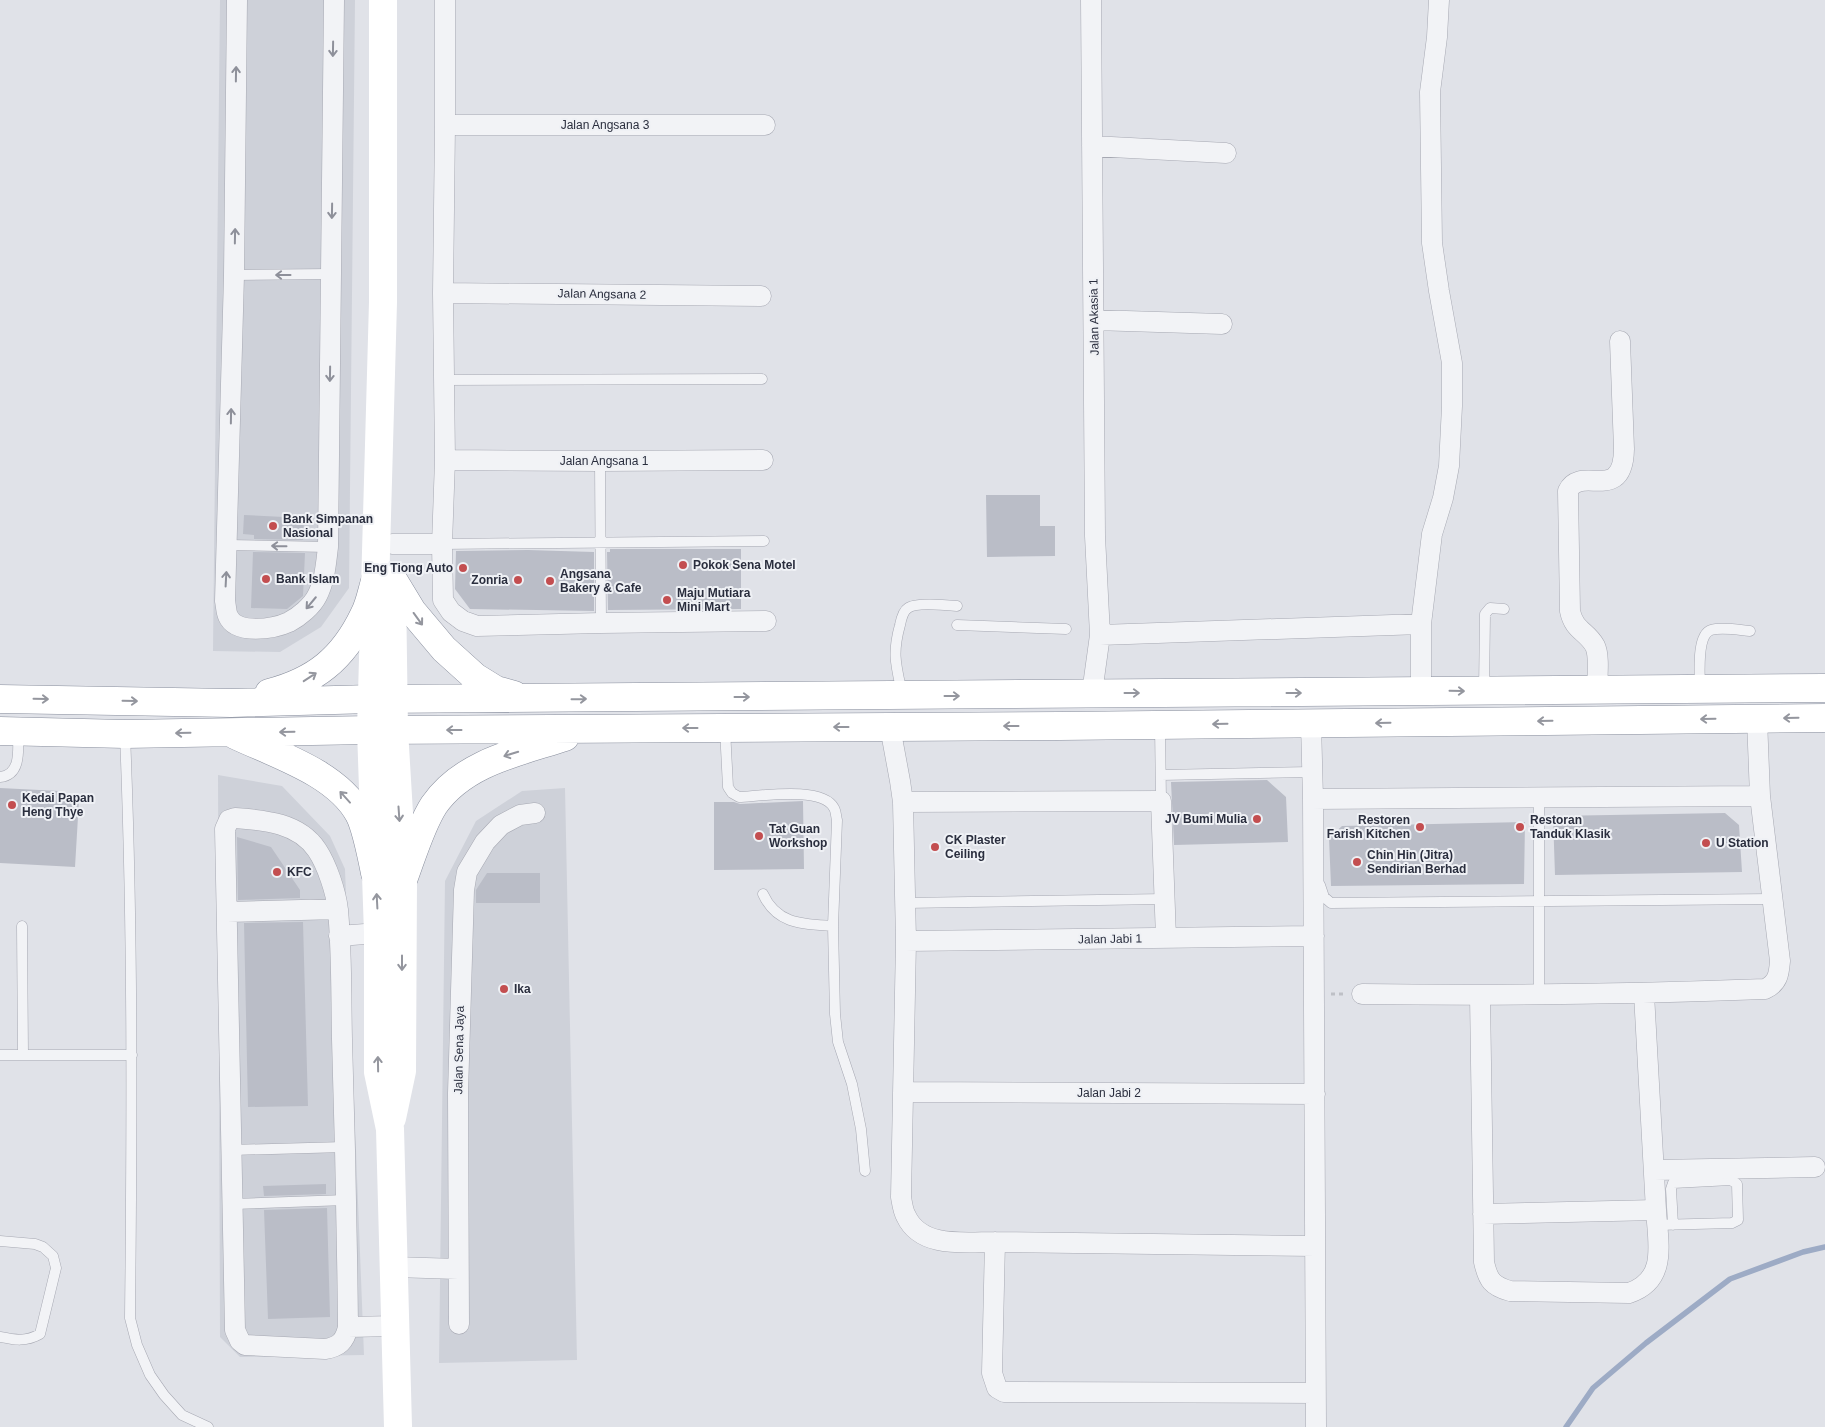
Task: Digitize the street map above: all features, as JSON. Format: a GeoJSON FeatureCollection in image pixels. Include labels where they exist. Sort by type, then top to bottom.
{"type":"FeatureCollection","features":[{"type":"Feature","properties":{"kind":"main road"},"geometry":{"type":"LineString","coordinates":[[383,0],[383,699],[375,873],[378,933],[378,1072],[390,1129],[398,1427]]}},
{"type":"Feature","properties":{"kind":"main road"},"geometry":{"type":"LineString","coordinates":[[231,703],[286,689],[308,680],[330,663],[345,646],[384,578],[392,544],[383,302]]}},
{"type":"Feature","properties":{"kind":"main road"},"geometry":{"type":"LineString","coordinates":[[384,578],[444,649],[475,677],[496,690],[530,699]]}},
{"type":"Feature","properties":{"kind":"main road"},"geometry":{"type":"LineString","coordinates":[[0,699],[231,703],[383,699],[1825,688]]}},
{"type":"Feature","properties":{"kind":"main road"},"geometry":{"type":"LineString","coordinates":[[9,731],[125,734],[382,730],[1825,718]]}},
{"type":"Feature","properties":{"kind":"main road"},"geometry":{"type":"LineString","coordinates":[[403,880],[434,806],[451,785],[469,772],[498,758],[591,729]]}},
{"type":"Feature","properties":{"kind":"main road"},"geometry":{"type":"LineString","coordinates":[[382,730],[403,880],[402,1071],[390,1129]]}},
{"type":"Feature","properties":{"kind":"main road"},"geometry":{"type":"LineString","coordinates":[[232,733],[303,766],[324,778],[344,795],[359,814],[375,873]]}},
{"type":"Feature","properties":{"kind":"street"},"geometry":{"type":"LineString","coordinates":[[237,0],[234,275],[225,601],[228,616],[235,625],[251,629],[275,627],[290,622],[305,611],[316,597],[323,580],[328,546],[334,0]]}},
{"type":"Feature","properties":{"kind":"street"},"geometry":{"type":"LineString","coordinates":[[444,0],[443,293],[445,460],[442,600],[451,612],[463,621],[477,626],[601,622],[766,621]]}},
{"type":"Feature","properties":{"kind":"street","name":"Jalan Akasia 1"},"geometry":{"type":"LineString","coordinates":[[1091,0],[1095,536],[1100,635],[1092,693]]}},
{"type":"Feature","properties":{"kind":"street"},"geometry":{"type":"LineString","coordinates":[[1421,691],[1420,624],[1432,534],[1449,466],[1452,406],[1452,363],[1432,243],[1430,92],[1437,37],[1439,0]]}},
{"type":"Feature","properties":{"kind":"street","name":"Jalan Angsana 3"},"geometry":{"type":"LineString","coordinates":[[445,125],[765,125]]}},
{"type":"Feature","properties":{"kind":"street"},"geometry":{"type":"LineString","coordinates":[[1092,146],[1226,153]]}},
{"type":"Feature","properties":{"kind":"street","name":"Jalan Angsana 2"},"geometry":{"type":"LineString","coordinates":[[443,293],[761,296]]}},
{"type":"Feature","properties":{"kind":"street"},"geometry":{"type":"LineString","coordinates":[[1094,320],[1222,324]]}},
{"type":"Feature","properties":{"kind":"street"},"geometry":{"type":"LineString","coordinates":[[1597,691],[1596,649],[1576,627],[1570,611],[1568,491],[1572,484],[1580,480],[1607,480],[1618,474],[1623,466],[1620,341]]}},
{"type":"Feature","properties":{"kind":"street","name":"Jalan Angsana 1"},"geometry":{"type":"LineString","coordinates":[[445,460],[763,460]]}},
{"type":"Feature","properties":{"kind":"street"},"geometry":{"type":"LineString","coordinates":[[392,544],[442,544]]}},
{"type":"Feature","properties":{"kind":"street"},"geometry":{"type":"LineString","coordinates":[[1100,635],[1420,624]]}},
{"type":"Feature","properties":{"kind":"street"},"geometry":{"type":"LineString","coordinates":[[1362,994],[1480,996],[1644,994],[1765,989],[1772,985],[1777,979],[1780,961],[1760,796],[1756,719]]}},
{"type":"Feature","properties":{"kind":"street"},"geometry":{"type":"LineString","coordinates":[[1311,723],[1311,772],[1316,799],[1314,936],[1316,1427]]}},
{"type":"Feature","properties":{"kind":"street"},"geometry":{"type":"LineString","coordinates":[[890,727],[902,802],[906,941],[901,1197],[906,1217],[916,1229],[929,1237],[950,1242],[1315,1246]]}},
{"type":"Feature","properties":{"kind":"street"},"geometry":{"type":"LineString","coordinates":[[1316,799],[1760,796]]}},
{"type":"Feature","properties":{"kind":"street"},"geometry":{"type":"LineString","coordinates":[[902,802],[1161,800],[1166,938]]}},
{"type":"Feature","properties":{"kind":"street","name":"Jalan Sena Jaya"},"geometry":{"type":"LineString","coordinates":[[459,1324],[458,1093],[464,890],[467,872],[476,854],[485,842],[501,825],[520,816],[535,812]]}},
{"type":"Feature","properties":{"kind":"street"},"geometry":{"type":"LineString","coordinates":[[236,818],[264,820],[289,827],[304,836],[316,849],[325,865],[338,909],[346,1200],[348,1327],[346,1337],[336,1347],[325,1349],[245,1345],[240,1341],[235,1330],[225,826],[229,820],[236,818]]}},
{"type":"Feature","properties":{"kind":"street"},"geometry":{"type":"LineString","coordinates":[[227,912],[338,909]]}},
{"type":"Feature","properties":{"kind":"street"},"geometry":{"type":"LineString","coordinates":[[339,936],[378,933]]}},
{"type":"Feature","properties":{"kind":"street","name":"Jalan Jabi 1"},"geometry":{"type":"LineString","coordinates":[[906,941],[1314,936]]}},
{"type":"Feature","properties":{"kind":"street"},"geometry":{"type":"LineString","coordinates":[[1480,996],[1484,1262],[1487,1273],[1492,1282],[1499,1288],[1510,1291],[1629,1292],[1641,1289],[1650,1280],[1656,1268],[1662,1220],[1655,1170],[1644,994]]}},
{"type":"Feature","properties":{"kind":"street","name":"Jalan Jabi 2"},"geometry":{"type":"LineString","coordinates":[[903,1092],[1315,1094]]}},
{"type":"Feature","properties":{"kind":"street"},"geometry":{"type":"LineString","coordinates":[[1655,1170],[1815,1167]]}},
{"type":"Feature","properties":{"kind":"street"},"geometry":{"type":"LineString","coordinates":[[1483,1214],[1662,1220]]}},
{"type":"Feature","properties":{"kind":"street"},"geometry":{"type":"LineString","coordinates":[[995,1242],[992,1373],[997,1388],[1004,1392],[1315,1393]]}},
{"type":"Feature","properties":{"kind":"street"},"geometry":{"type":"LineString","coordinates":[[394,1267],[458,1269]]}},
{"type":"Feature","properties":{"kind":"street"},"geometry":{"type":"LineString","coordinates":[[348,1327],[395,1326]]}},
{"type":"Feature","properties":{"kind":"lane"},"geometry":{"type":"LineString","coordinates":[[234,275],[331,274]]}},
{"type":"Feature","properties":{"kind":"lane"},"geometry":{"type":"LineString","coordinates":[[445,380],[762,379]]}},
{"type":"Feature","properties":{"kind":"lane"},"geometry":{"type":"LineString","coordinates":[[600,461],[601,622]]}},
{"type":"Feature","properties":{"kind":"lane"},"geometry":{"type":"LineString","coordinates":[[442,544],[764,541]]}},
{"type":"Feature","properties":{"kind":"lane"},"geometry":{"type":"LineString","coordinates":[[228,545],[328,546]]}},
{"type":"Feature","properties":{"kind":"lane"},"geometry":{"type":"LineString","coordinates":[[903,696],[894,656],[898,631],[905,611],[908,607],[917,605],[957,606]]}},
{"type":"Feature","properties":{"kind":"lane"},"geometry":{"type":"LineString","coordinates":[[1484,692],[1485,614],[1490,608],[1504,609]]}},
{"type":"Feature","properties":{"kind":"lane"},"geometry":{"type":"LineString","coordinates":[[957,625],[1066,629]]}},
{"type":"Feature","properties":{"kind":"lane"},"geometry":{"type":"LineString","coordinates":[[1700,690],[1701,644],[1705,635],[1712,630],[1750,631]]}},
{"type":"Feature","properties":{"kind":"lane"},"geometry":{"type":"LineString","coordinates":[[1160,725],[1161,800]]}},
{"type":"Feature","properties":{"kind":"lane"},"geometry":{"type":"LineString","coordinates":[[725,728],[728,787],[732,793],[739,797],[812,795],[826,800],[834,808],[837,820],[833,926],[835,1014],[838,1042],[852,1084],[858,1111],[865,1171]]}},
{"type":"Feature","properties":{"kind":"lane"},"geometry":{"type":"LineString","coordinates":[[0,777],[5,777],[14,771],[18,763],[9,731]]}},
{"type":"Feature","properties":{"kind":"lane"},"geometry":{"type":"LineString","coordinates":[[125,734],[129,824],[132,1055],[130,1318],[137,1345],[150,1375],[164,1396],[182,1415],[208,1427]]}},
{"type":"Feature","properties":{"kind":"lane"},"geometry":{"type":"LineString","coordinates":[[1161,775],[1311,772]]}},
{"type":"Feature","properties":{"kind":"lane"},"geometry":{"type":"LineString","coordinates":[[1539,797],[1538,901],[1540,995]]}},
{"type":"Feature","properties":{"kind":"lane"},"geometry":{"type":"LineString","coordinates":[[1316,799],[1320,889],[1324,897],[1331,903],[1772,899]]}},
{"type":"Feature","properties":{"kind":"lane"},"geometry":{"type":"LineString","coordinates":[[763,894],[767,904],[778,914],[789,920],[798,923],[833,926]]}},
{"type":"Feature","properties":{"kind":"lane"},"geometry":{"type":"LineString","coordinates":[[904,903],[1165,899]]}},
{"type":"Feature","properties":{"kind":"lane"},"geometry":{"type":"LineString","coordinates":[[22,926],[23,1055]]}},
{"type":"Feature","properties":{"kind":"lane"},"geometry":{"type":"LineString","coordinates":[[0,1055],[132,1055]]}},
{"type":"Feature","properties":{"kind":"lane"},"geometry":{"type":"LineString","coordinates":[[232,1150],[345,1147]]}},
{"type":"Feature","properties":{"kind":"lane"},"geometry":{"type":"LineString","coordinates":[[1731,1180],[1737,1184],[1738,1220],[1732,1224],[1662,1220],[1673,1183],[1731,1180]]}},
{"type":"Feature","properties":{"kind":"lane"},"geometry":{"type":"LineString","coordinates":[[232,1204],[346,1200]]}},
{"type":"Feature","properties":{"kind":"lane"},"geometry":{"type":"LineString","coordinates":[[0,1241],[35,1244],[44,1247],[53,1256],[56,1268],[40,1334],[30,1339],[18,1341],[0,1337]]}},
{"type":"Feature","properties":{"kind":"lane"},"geometry":{"type":"LineString","coordinates":[[182,1415],[182,1427]]}},
{"type":"Feature","properties":{"kind":"path"},"geometry":{"type":"LineString","coordinates":[[1314,994],[1362,994]]}},
{"type":"Feature","properties":{"kind":"shaded area"},"geometry":{"type":"Polygon","coordinates":[[[220,0],[355,0],[349,588],[321,627],[280,652],[213,651],[220,0]]]}},
{"type":"Feature","properties":{"kind":"shaded area"},"geometry":{"type":"Polygon","coordinates":[[[218,775],[282,786],[330,836],[345,869],[364,1355],[240,1357],[220,1337],[218,775]]]}},
{"type":"Feature","properties":{"kind":"shaded area"},"geometry":{"type":"Polygon","coordinates":[[[565,788],[577,1360],[439,1363],[445,881],[476,821],[522,791],[565,788]]]}},
{"type":"Feature","properties":{"kind":"building"},"geometry":{"type":"Polygon","coordinates":[[[986,495],[1040,495],[1040,526],[1055,526],[1055,556],[987,557],[986,495]]]}},
{"type":"Feature","properties":{"kind":"building","name":"Bank Simpanan Nasional"},"geometry":{"type":"Polygon","coordinates":[[[244,515],[304,518],[303,540],[254,539],[254,535],[243,534],[244,515]]]}},
{"type":"Feature","properties":{"kind":"building"},"geometry":{"type":"Polygon","coordinates":[[[610,549],[741,549],[741,609],[608,610],[607,552],[610,552],[610,549]]]}},
{"type":"Feature","properties":{"kind":"building"},"geometry":{"type":"Polygon","coordinates":[[[528,550],[594,552],[594,611],[470,609],[455,589],[456,551],[528,550]]]}},
{"type":"Feature","properties":{"kind":"building"},"geometry":{"type":"Polygon","coordinates":[[[253,552],[305,553],[303,596],[287,609],[251,608],[253,552]]]}},
{"type":"Feature","properties":{"kind":"building"},"geometry":{"type":"Polygon","coordinates":[[[1267,780],[1286,797],[1288,842],[1174,845],[1171,782],[1267,780]]]}},
{"type":"Feature","properties":{"kind":"building"},"geometry":{"type":"Polygon","coordinates":[[[0,788],[59,791],[79,800],[75,867],[0,863],[0,788]]]}},
{"type":"Feature","properties":{"kind":"building","name":"Tat Guan Workshop"},"geometry":{"type":"Polygon","coordinates":[[[803,801],[804,869],[714,870],[714,802],[734,802],[740,804],[803,801]]]}},
{"type":"Feature","properties":{"kind":"building"},"geometry":{"type":"Polygon","coordinates":[[[1725,813],[1739,825],[1742,872],[1555,875],[1553,816],[1725,813]]]}},
{"type":"Feature","properties":{"kind":"building"},"geometry":{"type":"Polygon","coordinates":[[[1525,822],[1524,884],[1331,886],[1329,838],[1342,826],[1525,822]]]}},
{"type":"Feature","properties":{"kind":"building"},"geometry":{"type":"Polygon","coordinates":[[[237,837],[271,847],[300,890],[300,898],[238,900],[237,837]]]}},
{"type":"Feature","properties":{"kind":"building"},"geometry":{"type":"Polygon","coordinates":[[[487,873],[540,873],[540,903],[476,903],[476,890],[487,873]]]}},
{"type":"Feature","properties":{"kind":"building"},"geometry":{"type":"Polygon","coordinates":[[[303,922],[308,1106],[248,1107],[244,923],[303,922]]]}},
{"type":"Feature","properties":{"kind":"building"},"geometry":{"type":"Polygon","coordinates":[[[326,1184],[326,1194],[264,1196],[263,1186],[326,1184]]]}},
{"type":"Feature","properties":{"kind":"building"},"geometry":{"type":"Polygon","coordinates":[[[327,1208],[330,1317],[268,1319],[264,1210],[327,1208]]]}},
{"type":"Feature","properties":{"kind":"waterway"},"geometry":{"type":"LineString","coordinates":[[1566,1427],[1593,1388],[1646,1343],[1730,1279],[1803,1252],[1825,1247]]}},
{"type":"Feature","properties":{"kind":"place","name":"Bank Simpanan Nasional"},"geometry":{"type":"Point","coordinates":[273,526]}},
{"type":"Feature","properties":{"kind":"place","name":"Pokok Sena Motel"},"geometry":{"type":"Point","coordinates":[683,565]}},
{"type":"Feature","properties":{"kind":"place","name":"Eng Tiong Auto"},"geometry":{"type":"Point","coordinates":[463,568]}},
{"type":"Feature","properties":{"kind":"place","name":"Bank Islam"},"geometry":{"type":"Point","coordinates":[266,579]}},
{"type":"Feature","properties":{"kind":"place","name":"Zonria"},"geometry":{"type":"Point","coordinates":[518,580]}},
{"type":"Feature","properties":{"kind":"place","name":"Angsana Bakery & Cafe"},"geometry":{"type":"Point","coordinates":[550,581]}},
{"type":"Feature","properties":{"kind":"place","name":"Maju Mutiara Mini Mart"},"geometry":{"type":"Point","coordinates":[667,600]}},
{"type":"Feature","properties":{"kind":"place","name":"Kedai Papan Heng Thye"},"geometry":{"type":"Point","coordinates":[12,805]}},
{"type":"Feature","properties":{"kind":"place","name":"JV Bumi Mulia"},"geometry":{"type":"Point","coordinates":[1257,819]}},
{"type":"Feature","properties":{"kind":"place","name":"Restoren Farish Kitchen"},"geometry":{"type":"Point","coordinates":[1420,827]}},
{"type":"Feature","properties":{"kind":"place","name":"Restoran Tanduk Klasik"},"geometry":{"type":"Point","coordinates":[1520,827]}},
{"type":"Feature","properties":{"kind":"place","name":"Tat Guan Workshop"},"geometry":{"type":"Point","coordinates":[759,836]}},
{"type":"Feature","properties":{"kind":"place","name":"U Station"},"geometry":{"type":"Point","coordinates":[1706,843]}},
{"type":"Feature","properties":{"kind":"place","name":"CK Plaster Ceiling"},"geometry":{"type":"Point","coordinates":[935,847]}},
{"type":"Feature","properties":{"kind":"place","name":"Chin Hin (Jitra) Sendirian Berhad"},"geometry":{"type":"Point","coordinates":[1357,862]}},
{"type":"Feature","properties":{"kind":"place","name":"KFC"},"geometry":{"type":"Point","coordinates":[277,872]}},
{"type":"Feature","properties":{"kind":"place","name":"Ika"},"geometry":{"type":"Point","coordinates":[504,989]}}]}
